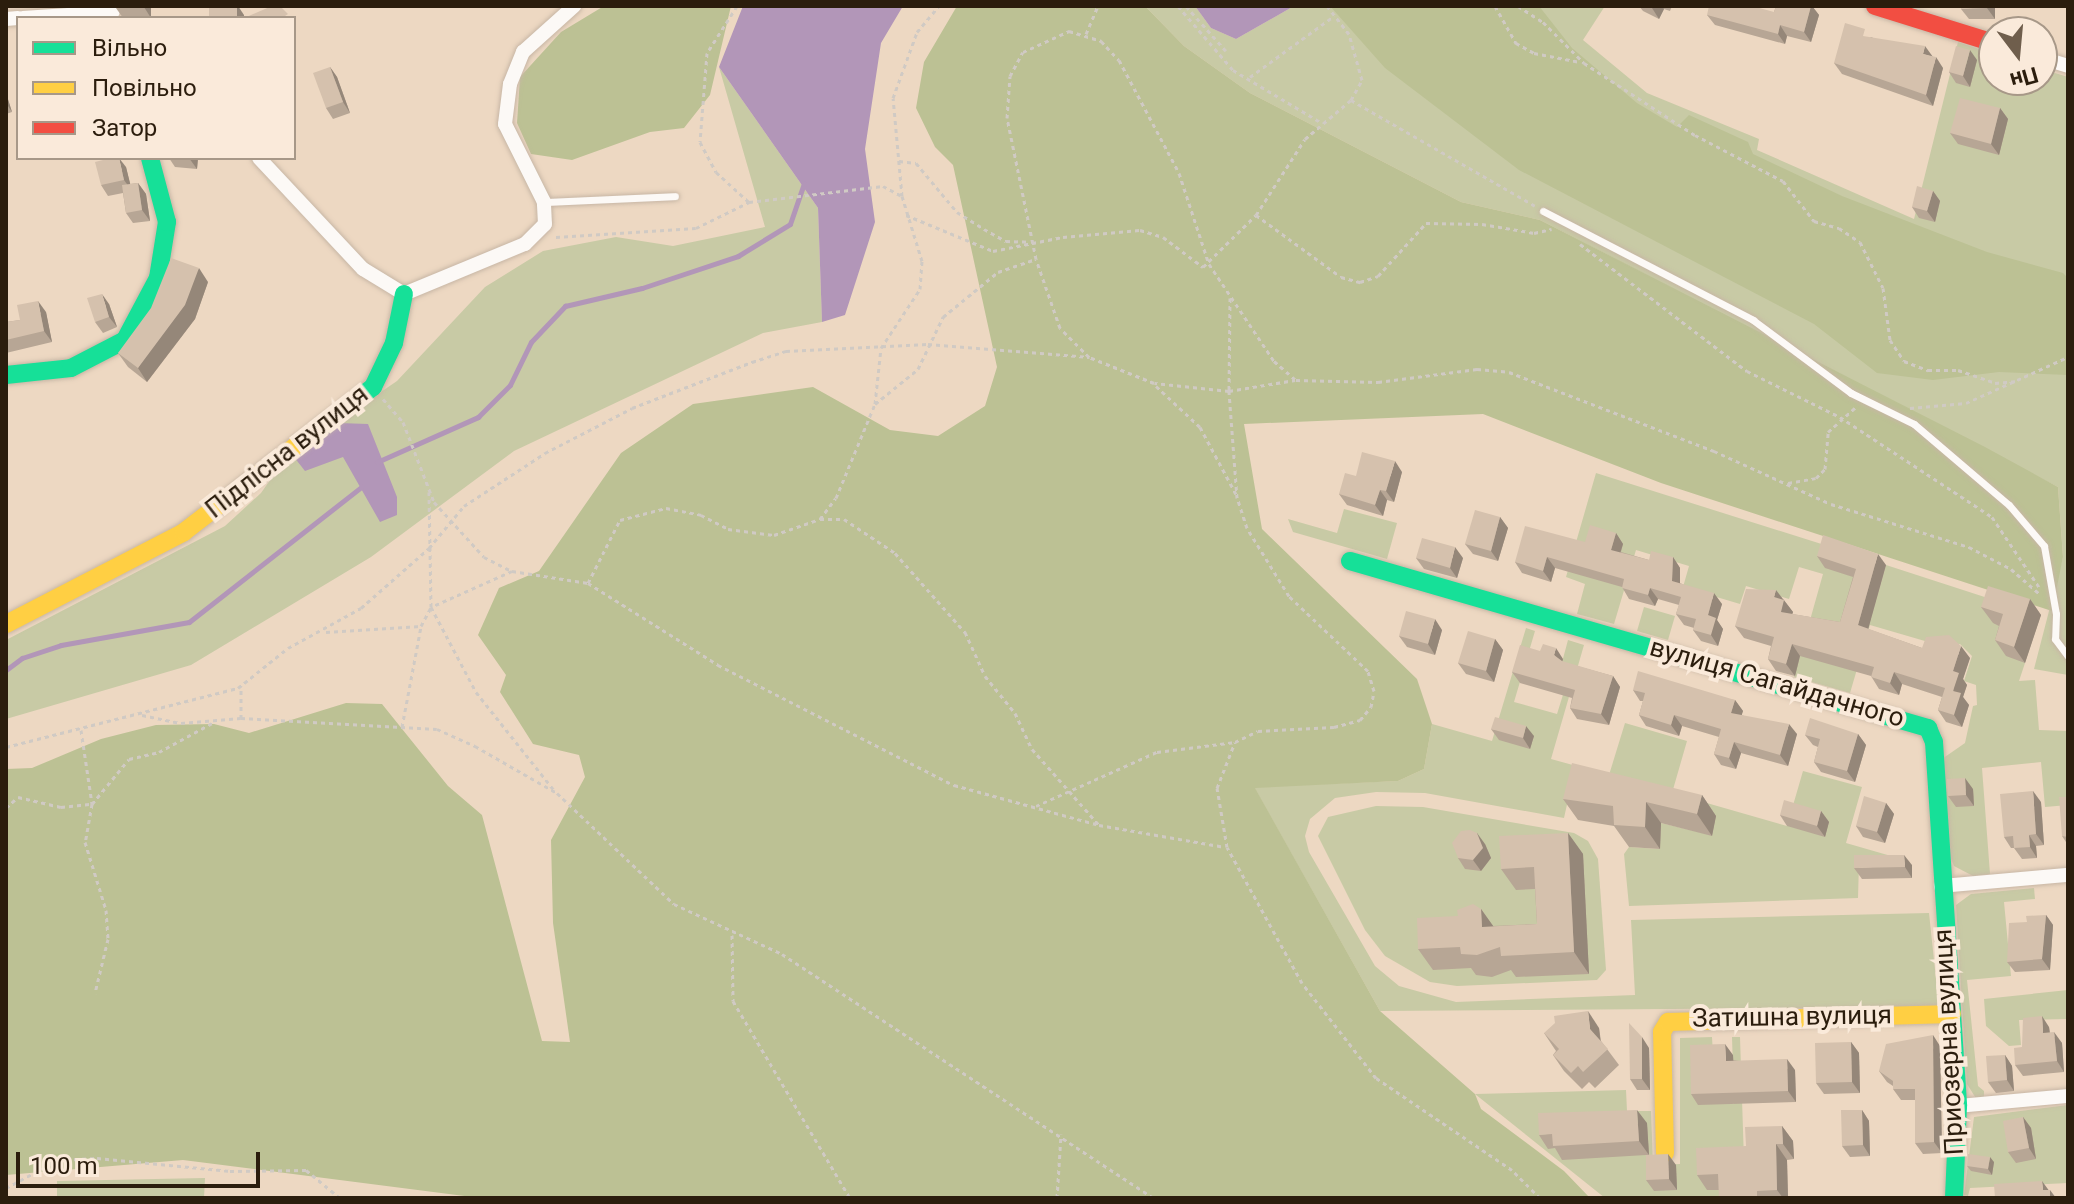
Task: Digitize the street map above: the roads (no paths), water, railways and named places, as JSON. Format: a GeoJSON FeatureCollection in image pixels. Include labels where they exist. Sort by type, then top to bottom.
{"type":"FeatureCollection","features":[{"type":"Feature","properties":{"kind":"street"},"geometry":{"type":"LineString","coordinates":[[261,160],[363,269],[404,294],[525,244],[545,224],[544,202],[505,124],[510,84],[523,52],[574,6]]}},
{"type":"Feature","properties":{"kind":"street"},"geometry":{"type":"LineString","coordinates":[[1885,8],[1978,38]]}},
{"type":"Feature","properties":{"kind":"street"},"geometry":{"type":"LineString","coordinates":[[52,16],[113,12]]}},
{"type":"Feature","properties":{"kind":"street"},"geometry":{"type":"LineString","coordinates":[[6,375],[71,368],[125,340],[158,278],[167,222],[151,160]]}},
{"type":"Feature","properties":{"kind":"street","name":"Підлісна вулиця"},"geometry":{"type":"LineString","coordinates":[[6,624],[184,532],[373,387],[394,343],[404,294]]}},
{"type":"Feature","properties":{"kind":"street","name":"вулиця Сагайдачного"},"geometry":{"type":"LineString","coordinates":[[1350,561],[1928,728],[1934,742],[1941,886]]}},
{"type":"Feature","properties":{"kind":"street"},"geometry":{"type":"LineString","coordinates":[[1941,886],[2068,875]]}},
{"type":"Feature","properties":{"kind":"street","name":"Приозерна вулиця"},"geometry":{"type":"LineString","coordinates":[[1941,886],[1958,1106],[1954,1198]]}},
{"type":"Feature","properties":{"kind":"street","name":"Затишна вулиця"},"geometry":{"type":"LineString","coordinates":[[1665,1153],[1662,1032],[1668,1022],[1952,1014]]}},
{"type":"Feature","properties":{"kind":"street"},"geometry":{"type":"LineString","coordinates":[[1958,1106],[2068,1096]]}},
{"type":"Feature","properties":{"kind":"lane"},"geometry":{"type":"LineString","coordinates":[[544,202],[675,196]]}},
{"type":"Feature","properties":{"kind":"lane"},"geometry":{"type":"LineString","coordinates":[[1543,211],[1753,320],[1866,400],[1914,424],[2009,505],[2044,546],[2056,614],[2055,639],[2068,656]]}},
{"type":"Feature","properties":{"kind":"waterway"},"geometry":{"type":"LineString","coordinates":[[377,462],[478,417],[510,385],[531,342],[565,306],[642,288],[738,256],[790,224],[804,183]]}},
{"type":"Feature","properties":{"kind":"waterway"},"geometry":{"type":"LineString","coordinates":[[6,670],[22,658],[61,645],[189,622],[361,487]]}}]}
